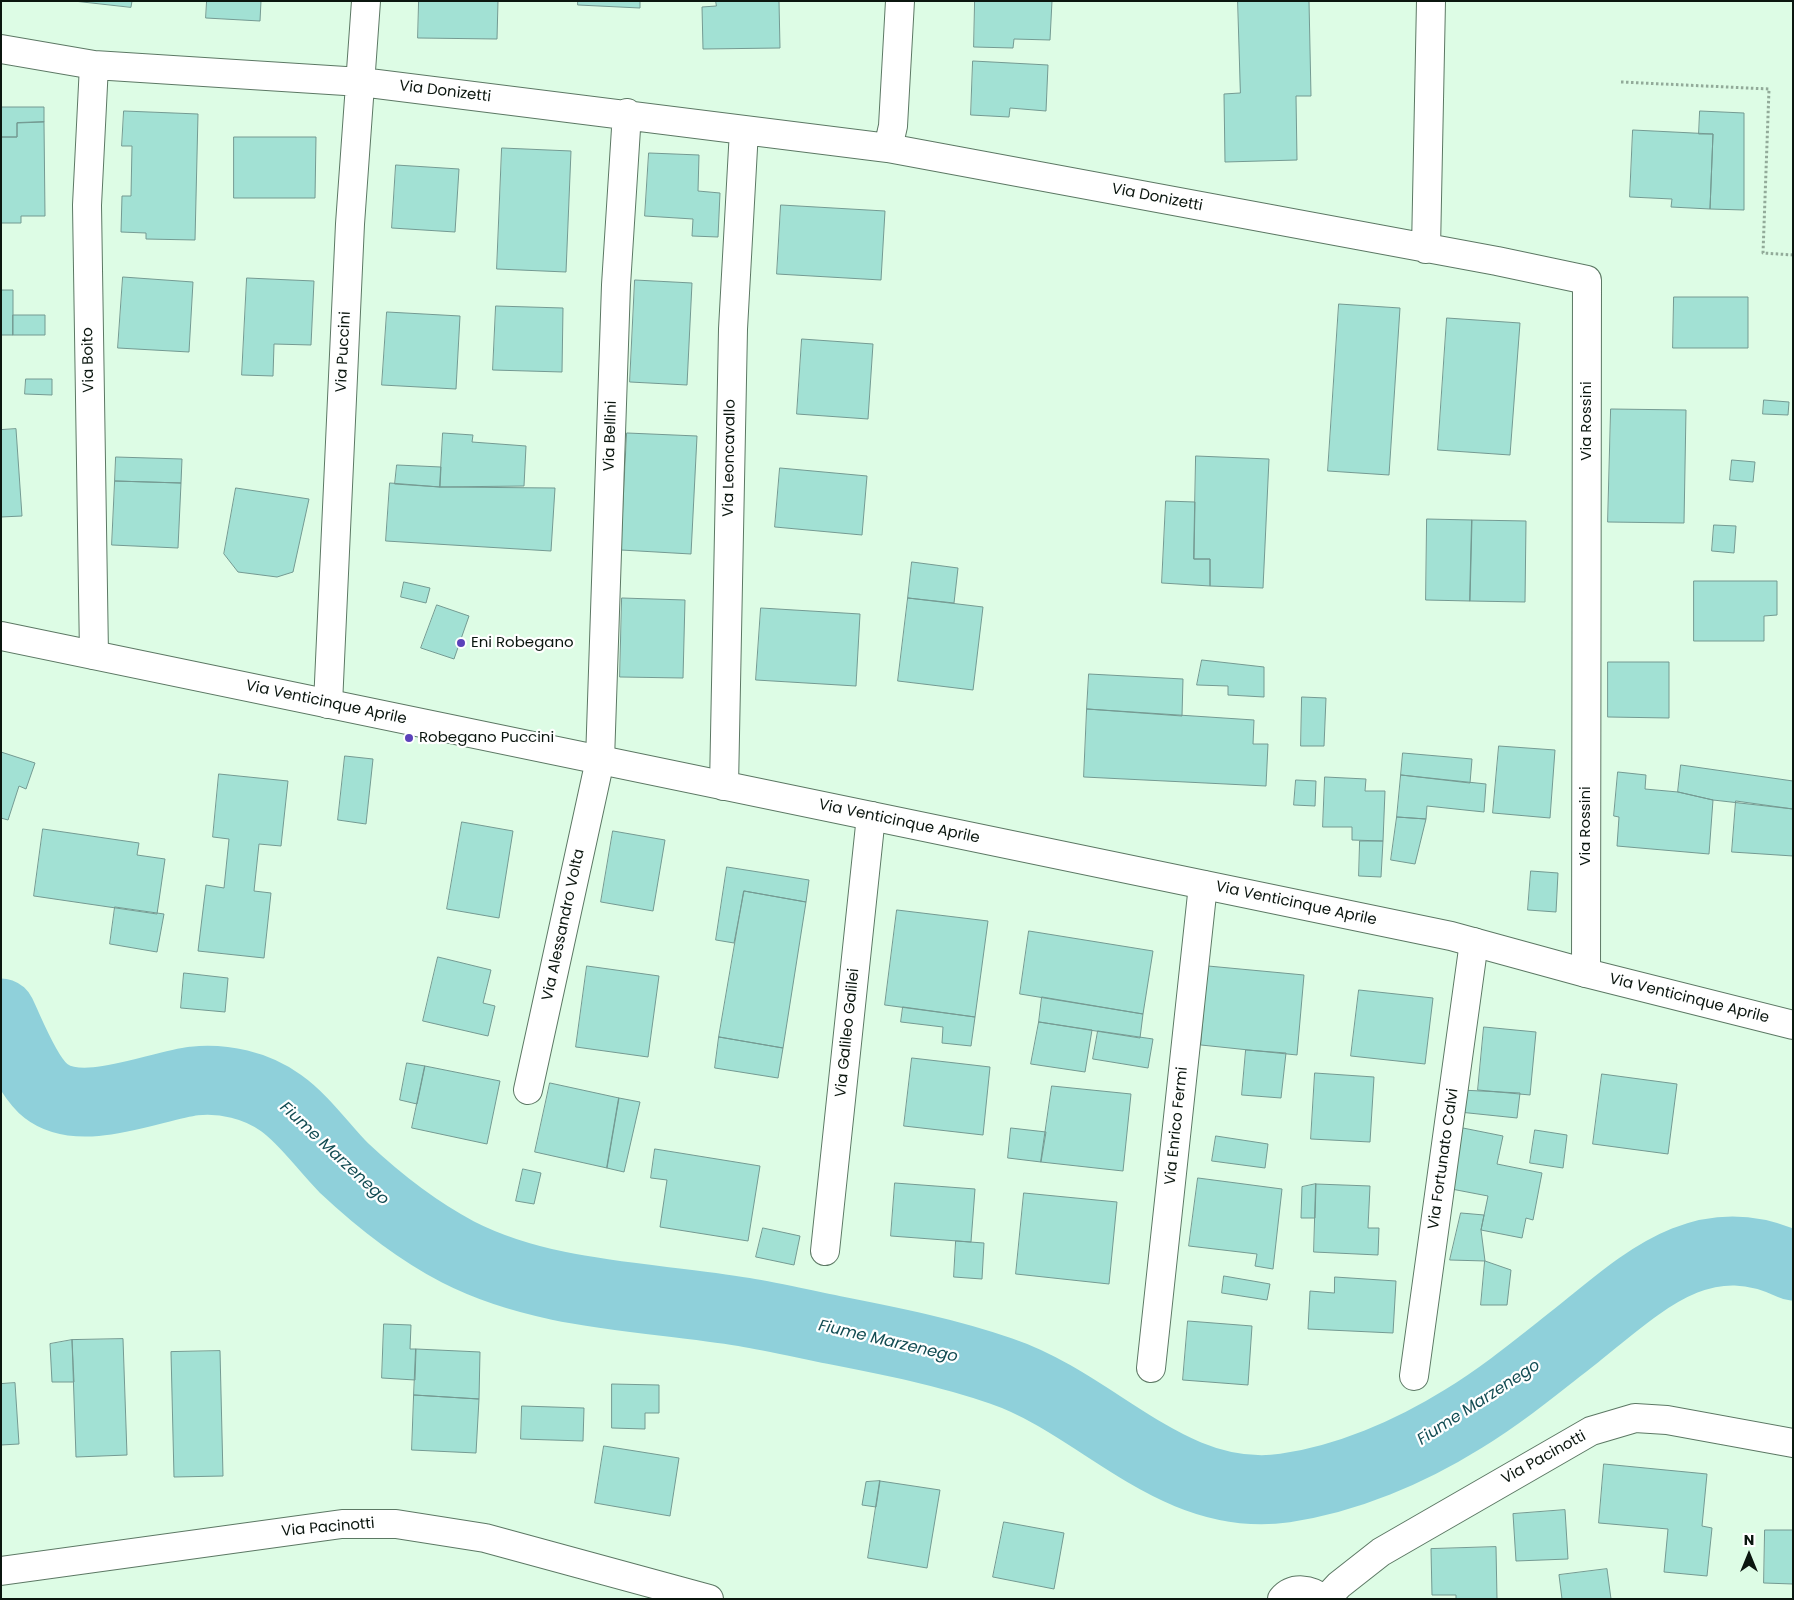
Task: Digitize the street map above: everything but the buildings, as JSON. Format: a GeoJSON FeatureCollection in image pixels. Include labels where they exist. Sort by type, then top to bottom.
{"type":"FeatureCollection","features":[{"type":"Feature","properties":{"kind":"street","name":"Via Puccini"},"geometry":{"type":"LineString","coordinates":[[328,704],[350,224],[366,1]]}},
{"type":"Feature","properties":{"kind":"street"},"geometry":{"type":"LineString","coordinates":[[888,148],[893,126],[900,1]]}},
{"type":"Feature","properties":{"kind":"street"},"geometry":{"type":"LineString","coordinates":[[1426,249],[1431,1]]}},
{"type":"Feature","properties":{"kind":"street","name":"Via Donizetti"},"geometry":{"type":"LineString","coordinates":[[1,49],[94,65],[361,82],[627,113],[888,148],[1426,249]]}},
{"type":"Feature","properties":{"kind":"street","name":"Via Boito"},"geometry":{"type":"LineString","coordinates":[[94,65],[86,205],[94,655]]}},
{"type":"Feature","properties":{"kind":"street","name":"Via Bellini"},"geometry":{"type":"LineString","coordinates":[[600,760],[616,285],[627,113]]}},
{"type":"Feature","properties":{"kind":"street","name":"Via Leoncavallo"},"geometry":{"type":"LineString","coordinates":[[724,786],[733,328],[744,130]]}},
{"type":"Feature","properties":{"kind":"street","name":"Via Rossini"},"geometry":{"type":"LineString","coordinates":[[1426,249],[1497,261],[1588,280],[1586,974]]}},
{"type":"Feature","properties":{"kind":"street","name":"Via Venticinque Aprile"},"geometry":{"type":"LineString","coordinates":[[1,636],[1474,942],[1586,974],[1793,1025]]}},
{"type":"Feature","properties":{"kind":"street","name":"Via Alessandro Volta"},"geometry":{"type":"LineString","coordinates":[[528,1090],[600,760]]}},
{"type":"Feature","properties":{"kind":"street","name":"Via Galileo Galilei"},"geometry":{"type":"LineString","coordinates":[[825,1251],[871,816]]}},
{"type":"Feature","properties":{"kind":"street","name":"Via Enrico Fermi"},"geometry":{"type":"LineString","coordinates":[[1151,1368],[1203,885]]}},
{"type":"Feature","properties":{"kind":"street","name":"Via Fortunato Calvi"},"geometry":{"type":"LineString","coordinates":[[1414,1376],[1474,942]]}},
{"type":"Feature","properties":{"kind":"street","name":"Via Pacinotti"},"geometry":{"type":"LineString","coordinates":[[1326,1599],[1380,1552],[1591,1431],[1635,1418],[1667,1420],[1793,1443]]}},
{"type":"Feature","properties":{"kind":"street","name":"Via Pacinotti"},"geometry":{"type":"LineString","coordinates":[[1,1571],[342,1524],[396,1524],[485,1538],[709,1599]]}},
{"type":"Feature","properties":{"kind":"street"},"geometry":{"type":"LineString","coordinates":[[1282,1599],[1295,1590],[1306,1590],[1322,1599]]}},
{"type":"Feature","properties":{"kind":"path"},"geometry":{"type":"LineString","coordinates":[[1621,82],[1769,89],[1763,253],[1793,255]]}},
{"type":"Feature","properties":{"kind":"waterway","name":"Fiume Marzenego"},"geometry":{"type":"LineString","coordinates":[[1,1013],[32,1076],[46,1091],[61,1099],[79,1102],[98,1101],[205,1080],[239,1084],[271,1097],[298,1117],[344,1168],[398,1214],[443,1244],[492,1267],[562,1287],[755,1314],[897,1343],[980,1364],[1037,1386],[1171,1467],[1207,1481],[1244,1489],[1285,1488],[1332,1478],[1355,1471],[1422,1442],[1463,1419],[1493,1399],[1626,1296],[1650,1279],[1676,1265],[1702,1255],[1730,1251],[1761,1254],[1793,1266]]}},
{"type":"Feature","properties":{"kind":"place","name":"Eni Robegano"},"geometry":{"type":"Point","coordinates":[461,643]}},
{"type":"Feature","properties":{"kind":"place","name":"Robegano Puccini"},"geometry":{"type":"Point","coordinates":[409,738]}}]}
